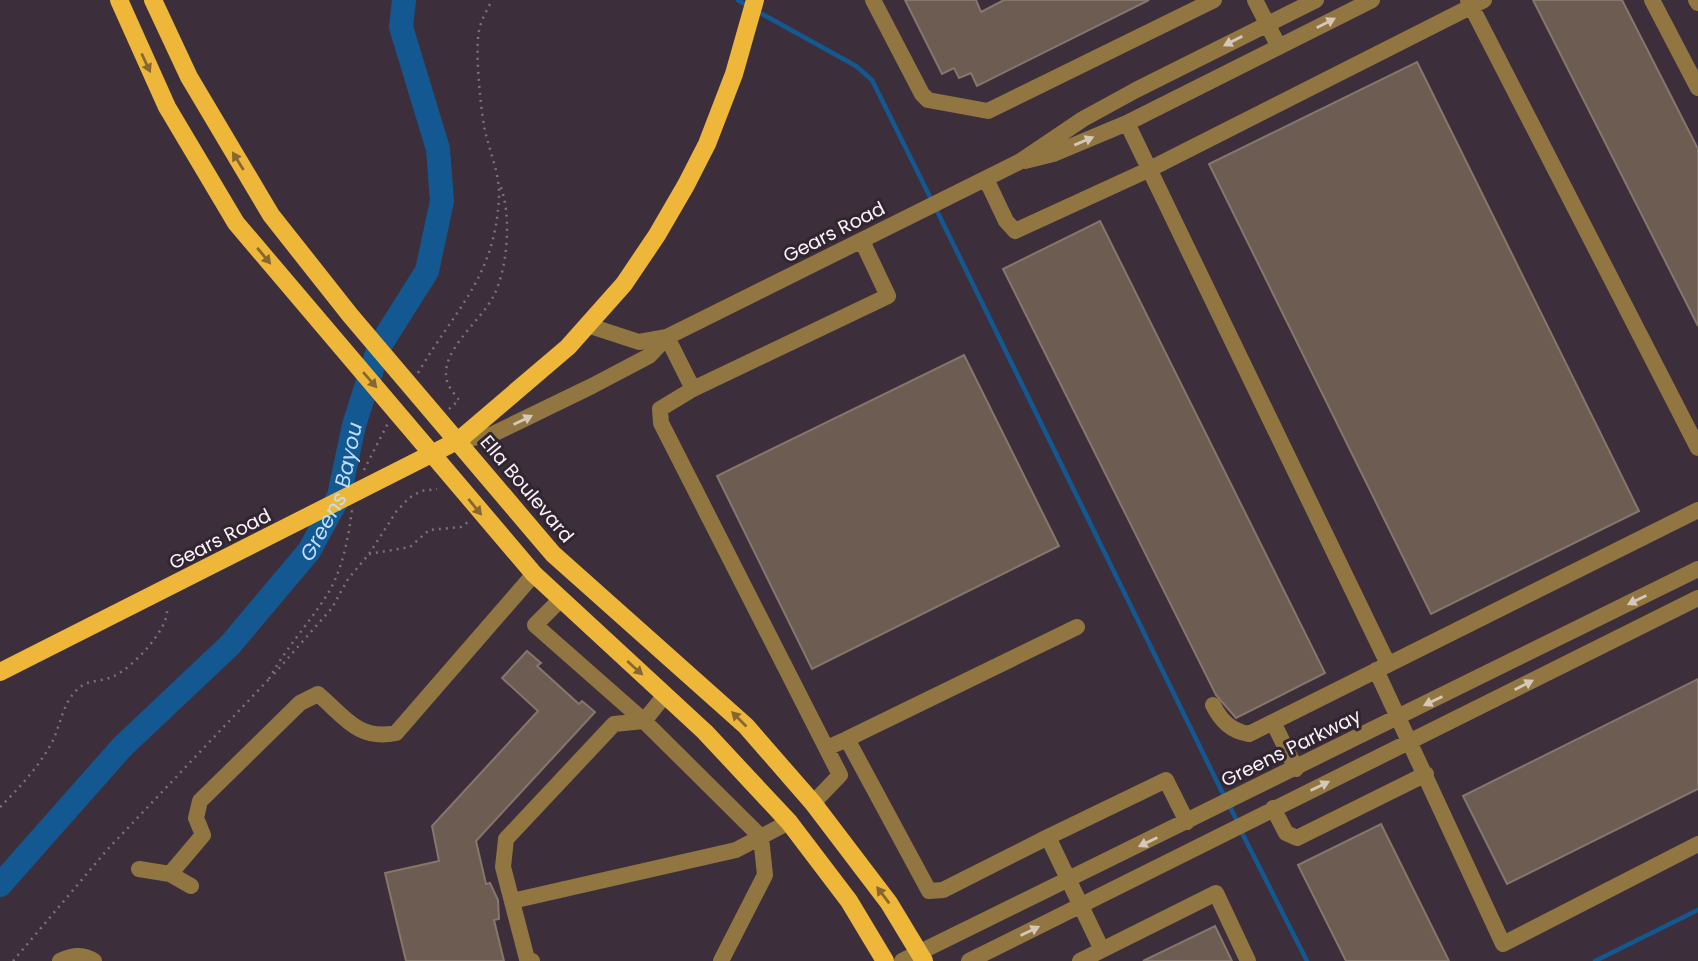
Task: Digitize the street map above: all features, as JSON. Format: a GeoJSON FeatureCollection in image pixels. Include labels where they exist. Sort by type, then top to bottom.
{"type":"FeatureCollection","features":[{"type":"Feature","properties":{"kind":"main road"},"geometry":{"type":"LineString","coordinates":[[119,0],[167,107],[236,223],[398,418],[534,574],[705,732],[789,822],[849,901],[885,961]]}},
{"type":"Feature","properties":{"kind":"main road","name":"Ella Boulevard"},"geometry":{"type":"LineString","coordinates":[[153,0],[189,76],[271,215],[350,315],[415,388],[553,554],[746,726],[813,803],[889,903],[922,957]]}},
{"type":"Feature","properties":{"kind":"main road"},"geometry":{"type":"LineString","coordinates":[[587,325],[624,284],[686,185],[707,144],[755,0]]}},
{"type":"Feature","properties":{"kind":"main road","name":"Gears Road"},"geometry":{"type":"LineString","coordinates":[[0,672],[458,440],[568,346],[587,325]]}},
{"type":"Feature","properties":{"kind":"main road"},"geometry":{"type":"LineString","coordinates":[[534,574],[553,554]]}},
{"type":"Feature","properties":{"kind":"main road"},"geometry":{"type":"LineString","coordinates":[[665,695],[687,671]]}},
{"type":"Feature","properties":{"kind":"main road"},"geometry":{"type":"LineString","coordinates":[[789,822],[813,803]]}},
{"type":"Feature","properties":{"kind":"street"},"geometry":{"type":"LineString","coordinates":[[873,0],[922,94],[928,100],[981,111],[1214,0]]}},
{"type":"Feature","properties":{"kind":"street"},"geometry":{"type":"LineString","coordinates":[[1255,0],[1279,47]]}},
{"type":"Feature","properties":{"kind":"street","name":"Gears Road"},"geometry":{"type":"LineString","coordinates":[[587,325],[639,342],[667,337],[1019,162],[1083,119],[1316,0]]}},
{"type":"Feature","properties":{"kind":"street","name":"Gears Road"},"geometry":{"type":"LineString","coordinates":[[1019,162],[1053,154],[1127,122],[1372,0]]}},
{"type":"Feature","properties":{"kind":"street"},"geometry":{"type":"LineString","coordinates":[[1652,0],[1698,86]]}},
{"type":"Feature","properties":{"kind":"street"},"geometry":{"type":"LineString","coordinates":[[986,179],[1006,221],[1015,231],[1149,170],[1475,2],[1698,448]]}},
{"type":"Feature","properties":{"kind":"street"},"geometry":{"type":"LineString","coordinates":[[1127,122],[1382,667],[1398,718],[1503,944],[1698,844]]}},
{"type":"Feature","properties":{"kind":"street"},"geometry":{"type":"LineString","coordinates":[[813,803],[841,775],[659,416],[665,404],[693,389],[888,296],[862,240]]}},
{"type":"Feature","properties":{"kind":"street"},"geometry":{"type":"LineString","coordinates":[[667,337],[693,389]]}},
{"type":"Feature","properties":{"kind":"street","name":"Gears Road"},"geometry":{"type":"LineString","coordinates":[[458,440],[491,435],[593,386],[649,356],[667,337]]}},
{"type":"Feature","properties":{"kind":"street"},"geometry":{"type":"LineString","coordinates":[[1213,705],[1220,719],[1236,732],[1249,734],[1698,510]]}},
{"type":"Feature","properties":{"kind":"street","name":"Greens Parkway"},"geometry":{"type":"LineString","coordinates":[[902,961],[922,957],[1187,822],[1698,569]]}},
{"type":"Feature","properties":{"kind":"street"},"geometry":{"type":"LineString","coordinates":[[170,874],[203,835],[196,818],[200,801],[300,703],[318,694],[365,734],[376,737],[396,733],[534,574]]}},
{"type":"Feature","properties":{"kind":"street"},"geometry":{"type":"LineString","coordinates":[[969,961],[1698,598]]}},
{"type":"Feature","properties":{"kind":"street"},"geometry":{"type":"LineString","coordinates":[[560,600],[535,625],[644,721],[761,837],[765,875],[721,961]]}},
{"type":"Feature","properties":{"kind":"street"},"geometry":{"type":"LineString","coordinates":[[827,748],[1077,627]]}},
{"type":"Feature","properties":{"kind":"street"},"geometry":{"type":"LineString","coordinates":[[532,961],[527,959],[503,867],[506,839],[614,724],[644,721],[665,695]]}},
{"type":"Feature","properties":{"kind":"street"},"geometry":{"type":"LineString","coordinates":[[1273,722],[1296,769]]}},
{"type":"Feature","properties":{"kind":"street"},"geometry":{"type":"LineString","coordinates":[[847,739],[929,891],[943,890],[1166,780],[1187,822]]}},
{"type":"Feature","properties":{"kind":"street"},"geometry":{"type":"LineString","coordinates":[[1273,808],[1286,833],[1297,838],[1426,774]]}},
{"type":"Feature","properties":{"kind":"street"},"geometry":{"type":"LineString","coordinates":[[512,901],[736,850],[789,822]]}},
{"type":"Feature","properties":{"kind":"street"},"geometry":{"type":"LineString","coordinates":[[1048,837],[1102,950]]}},
{"type":"Feature","properties":{"kind":"street"},"geometry":{"type":"LineString","coordinates":[[139,869],[170,874],[191,886]]}},
{"type":"Feature","properties":{"kind":"street"},"geometry":{"type":"LineString","coordinates":[[1080,961],[1216,893],[1248,961]]}},
{"type":"Feature","properties":{"kind":"street"},"geometry":{"type":"LineString","coordinates":[[61,961],[72,956],[84,956],[94,961]]}},
{"type":"Feature","properties":{"kind":"path"},"geometry":{"type":"LineString","coordinates":[[449,409],[459,400],[447,381],[450,359],[454,348],[486,311],[496,293],[509,218],[485,131],[478,39],[482,19],[492,0]]}},
{"type":"Feature","properties":{"kind":"path"},"geometry":{"type":"LineString","coordinates":[[415,388],[480,278],[494,228],[499,182]]}},
{"type":"Feature","properties":{"kind":"path"},"geometry":{"type":"LineString","coordinates":[[362,475],[398,418]]}},
{"type":"Feature","properties":{"kind":"path"},"geometry":{"type":"LineString","coordinates":[[13,961],[107,849],[310,635],[332,608],[348,579],[369,554],[385,526],[409,498],[421,491],[437,489]]}},
{"type":"Feature","properties":{"kind":"path"},"geometry":{"type":"LineString","coordinates":[[269,679],[285,649],[327,596],[348,539],[353,501]]}},
{"type":"Feature","properties":{"kind":"path"},"geometry":{"type":"LineString","coordinates":[[369,554],[410,547],[429,530],[461,527],[468,522]]}},
{"type":"Feature","properties":{"kind":"path"},"geometry":{"type":"LineString","coordinates":[[0,807],[42,760],[58,730],[60,718],[77,690],[86,682],[116,676],[132,662],[162,628],[167,611]]}},
{"type":"Feature","properties":{"kind":"building"},"geometry":{"type":"Polygon","coordinates":[[[905,0],[976,0],[981,12],[1004,0],[1149,0],[977,86],[971,73],[959,78],[954,68],[942,74],[905,0]]]}},
{"type":"Feature","properties":{"kind":"building"},"geometry":{"type":"Polygon","coordinates":[[[1533,0],[1622,0],[1698,149],[1698,326],[1533,0]]]}},
{"type":"Feature","properties":{"kind":"building"},"geometry":{"type":"Polygon","coordinates":[[[1417,62],[1639,511],[1431,614],[1209,164],[1417,62]]]}},
{"type":"Feature","properties":{"kind":"building"},"geometry":{"type":"Polygon","coordinates":[[[1100,221],[1325,673],[1236,718],[1216,695],[1003,269],[1100,221]]]}},
{"type":"Feature","properties":{"kind":"building"},"geometry":{"type":"Polygon","coordinates":[[[964,355],[1059,546],[812,669],[717,476],[964,355]]]}},
{"type":"Feature","properties":{"kind":"building"},"geometry":{"type":"Polygon","coordinates":[[[527,651],[541,663],[537,666],[579,704],[582,701],[595,712],[476,841],[486,884],[490,883],[498,900],[499,919],[494,920],[504,961],[406,961],[385,873],[439,861],[432,826],[538,711],[502,678],[527,651]]]}},
{"type":"Feature","properties":{"kind":"building"},"geometry":{"type":"Polygon","coordinates":[[[1698,679],[1698,789],[1507,884],[1463,796],[1698,679]]]}},
{"type":"Feature","properties":{"kind":"building"},"geometry":{"type":"Polygon","coordinates":[[[1381,824],[1449,961],[1346,961],[1298,865],[1381,824]]]}},
{"type":"Feature","properties":{"kind":"building"},"geometry":{"type":"Polygon","coordinates":[[[1215,926],[1232,961],[1143,961],[1215,926]]]}},
{"type":"Feature","properties":{"kind":"waterway","name":"Greens Bayou"},"geometry":{"type":"LineString","coordinates":[[0,885],[122,747],[230,645],[309,551],[339,496],[354,425],[379,347],[427,271],[442,201],[438,149],[401,27],[404,0]]}},
{"type":"Feature","properties":{"kind":"waterway"},"geometry":{"type":"LineString","coordinates":[[738,0],[748,6]]}},
{"type":"Feature","properties":{"kind":"waterway"},"geometry":{"type":"LineString","coordinates":[[755,10],[856,66],[872,80],[932,201]]}},
{"type":"Feature","properties":{"kind":"waterway"},"geometry":{"type":"LineString","coordinates":[[936,209],[1225,798]]}},
{"type":"Feature","properties":{"kind":"waterway"},"geometry":{"type":"LineString","coordinates":[[1229,805],[1238,823]]}},
{"type":"Feature","properties":{"kind":"waterway"},"geometry":{"type":"LineString","coordinates":[[1241,831],[1307,961]]}},
{"type":"Feature","properties":{"kind":"waterway"},"geometry":{"type":"LineString","coordinates":[[1595,961],[1698,910]]}}]}
